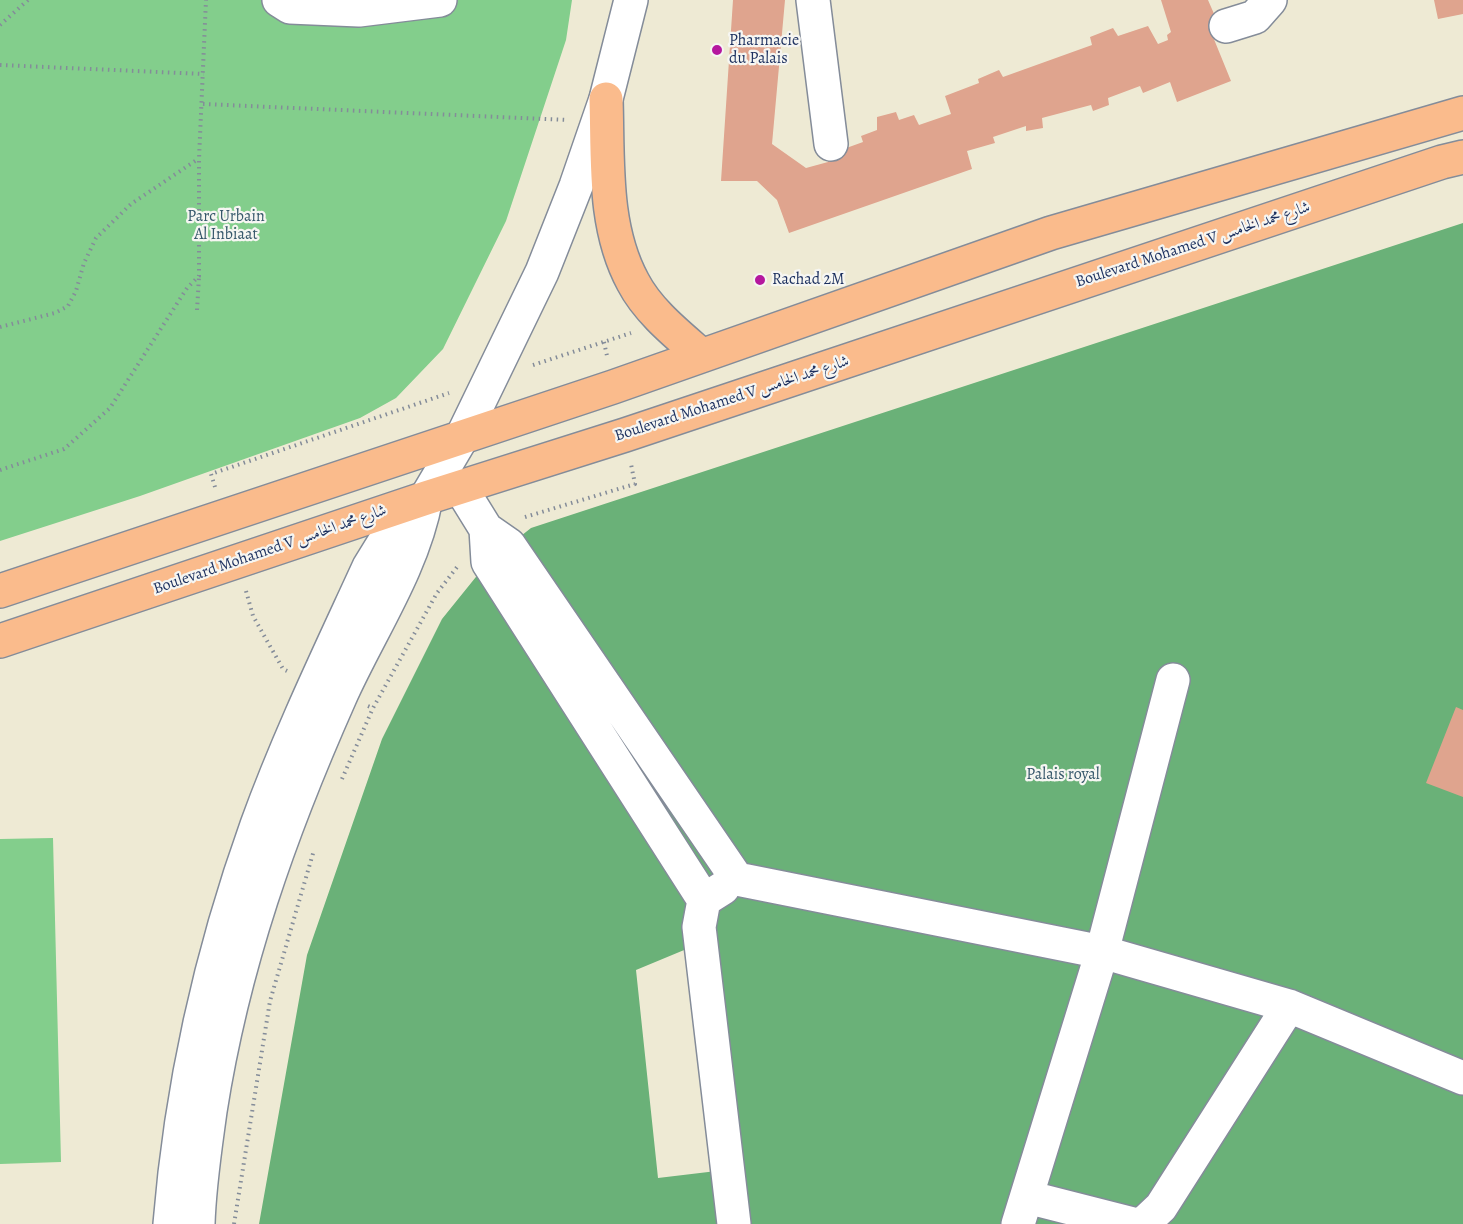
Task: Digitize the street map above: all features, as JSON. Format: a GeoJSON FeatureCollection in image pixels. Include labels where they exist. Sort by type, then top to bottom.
{"type":"FeatureCollection","features":[{"type":"Feature","properties":{"kind":"main road"},"geometry":{"type":"LineString","coordinates":[[602,110],[614,238],[633,283],[663,322],[701,355]]}},
{"type":"Feature","properties":{"kind":"main road"},"geometry":{"type":"LineString","coordinates":[[0,591],[476,432],[1051,233],[1463,113]]}},
{"type":"Feature","properties":{"kind":"main road","name":"Boulevard Mohamed V شارع محمد الخامس"},"geometry":{"type":"LineString","coordinates":[[0,641],[426,498],[625,435],[1463,157]]}},
{"type":"Feature","properties":{"kind":"street"},"geometry":{"type":"LineString","coordinates":[[279,0],[290,7],[359,10],[440,0]]}},
{"type":"Feature","properties":{"kind":"street"},"geometry":{"type":"LineString","coordinates":[[170,1224],[182,1120],[196,1045],[233,898],[257,826],[284,755],[369,567],[385,541],[404,518],[426,498],[476,432],[492,378],[542,272],[576,186],[602,110],[631,0]]}},
{"type":"Feature","properties":{"kind":"street"},"geometry":{"type":"LineString","coordinates":[[813,0],[831,144]]}},
{"type":"Feature","properties":{"kind":"street"},"geometry":{"type":"LineString","coordinates":[[1226,26],[1255,17],[1270,0]]}},
{"type":"Feature","properties":{"kind":"street"},"geometry":{"type":"LineString","coordinates":[[460,487],[486,529],[509,546],[737,879]]}},
{"type":"Feature","properties":{"kind":"street"},"geometry":{"type":"LineString","coordinates":[[198,1224],[217,1067],[233,992],[254,918],[278,846],[341,696],[417,538],[426,498]]}},
{"type":"Feature","properties":{"kind":"street"},"geometry":{"type":"LineString","coordinates":[[486,529],[488,562],[704,900],[699,927],[734,1224]]}},
{"type":"Feature","properties":{"kind":"street"},"geometry":{"type":"LineString","coordinates":[[1133,1224],[1022,1211],[1102,952],[1173,680]]}},
{"type":"Feature","properties":{"kind":"street"},"geometry":{"type":"LineString","coordinates":[[704,900],[737,879],[1102,952],[1289,1006],[1463,1078]]}},
{"type":"Feature","properties":{"kind":"street"},"geometry":{"type":"LineString","coordinates":[[1143,1224],[1161,1207],[1289,1006]]}},
{"type":"Feature","properties":{"kind":"path"},"geometry":{"type":"LineString","coordinates":[[0,25],[28,0]]}},
{"type":"Feature","properties":{"kind":"path"},"geometry":{"type":"LineString","coordinates":[[197,310],[199,159],[207,0]]}},
{"type":"Feature","properties":{"kind":"path"},"geometry":{"type":"LineString","coordinates":[[0,65],[204,74]]}},
{"type":"Feature","properties":{"kind":"path"},"geometry":{"type":"LineString","coordinates":[[203,104],[602,110]]}},
{"type":"Feature","properties":{"kind":"path"},"geometry":{"type":"LineString","coordinates":[[0,327],[55,313],[68,306],[96,238],[131,204],[199,159]]}},
{"type":"Feature","properties":{"kind":"path"},"geometry":{"type":"LineString","coordinates":[[0,470],[64,449],[110,408],[187,288],[199,276]]}},
{"type":"Feature","properties":{"kind":"path"},"geometry":{"type":"LineString","coordinates":[[223,515],[211,474],[663,322]]}},
{"type":"Feature","properties":{"kind":"path"},"geometry":{"type":"LineString","coordinates":[[340,785],[373,708]]}},
{"type":"Feature","properties":{"kind":"path"},"geometry":{"type":"LineString","coordinates":[[234,1224],[270,1001],[317,840]]}},
{"type":"Feature","properties":{"kind":"green space","name":"Parc Urbain Al Inbiaat"},"geometry":{"type":"Polygon","coordinates":[[[0,0],[572,0],[566,40],[506,221],[443,349],[396,398],[360,418],[140,496],[0,541],[0,0]]]}},
{"type":"Feature","properties":{"kind":"green space","name":"Palais royal"},"geometry":{"type":"Polygon","coordinates":[[[1463,223],[1463,1224],[259,1224],[307,955],[382,739],[442,619],[488,562],[531,528],[1463,223]],[[701,943],[636,970],[658,1178],[725,1170],[701,943]]]}},
{"type":"Feature","properties":{"kind":"green space"},"geometry":{"type":"Polygon","coordinates":[[[53,838],[61,1162],[0,1164],[0,839],[53,838]]]}},
{"type":"Feature","properties":{"kind":"building"},"geometry":{"type":"Polygon","coordinates":[[[733,0],[785,0],[772,144],[806,168],[828,162],[827,155],[863,142],[861,136],[877,130],[877,117],[896,112],[899,120],[914,115],[919,125],[951,114],[945,96],[979,83],[978,79],[999,70],[1003,77],[1092,45],[1090,37],[1113,28],[1118,36],[1148,26],[1158,44],[1168,40],[1167,35],[1171,32],[1161,0],[1208,0],[1218,23],[1209,27],[1231,81],[1177,102],[1170,82],[1143,93],[1140,86],[1108,98],[1109,105],[1093,111],[1091,105],[1042,118],[1043,128],[1026,131],[1026,126],[993,137],[995,143],[967,151],[972,169],[789,233],[777,200],[757,181],[721,181],[733,0]]]}},
{"type":"Feature","properties":{"kind":"building"},"geometry":{"type":"Polygon","coordinates":[[[1434,0],[1463,0],[1463,14],[1438,19],[1434,0]]]}},
{"type":"Feature","properties":{"kind":"building"},"geometry":{"type":"Polygon","coordinates":[[[1456,707],[1463,710],[1463,797],[1426,783],[1456,707]]]}},
{"type":"Feature","properties":{"kind":"place","name":"Pharmacie du Palais"},"geometry":{"type":"Point","coordinates":[717,50]}},
{"type":"Feature","properties":{"kind":"place","name":"Rachad 2M"},"geometry":{"type":"Point","coordinates":[760,280]}}]}
